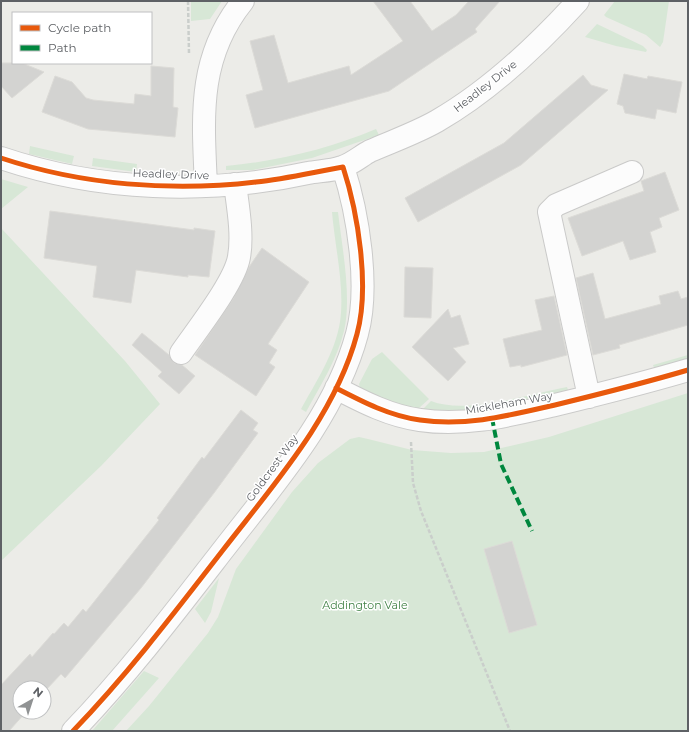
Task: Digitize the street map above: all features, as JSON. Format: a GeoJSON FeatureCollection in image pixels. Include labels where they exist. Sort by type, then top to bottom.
{"type":"FeatureCollection","features":[{"type":"Feature","properties":{"kind":"street"},"geometry":{"type":"LineString","coordinates":[[206,186],[203,129],[207,78],[217,44],[232,16],[243,1]]}},
{"type":"Feature","properties":{"kind":"street","name":"Headley Drive"},"geometry":{"type":"LineString","coordinates":[[1,158],[64,174],[97,180],[147,185],[206,186],[236,184],[281,179],[343,167],[370,152],[421,130],[464,104],[516,63],[578,1]]}},
{"type":"Feature","properties":{"kind":"street","name":"Goldcrest Way"},"geometry":{"type":"LineString","coordinates":[[73,731],[161,628],[244,523],[309,435],[336,388],[357,335],[363,304],[361,262],[356,224],[350,189],[343,167]]}},
{"type":"Feature","properties":{"kind":"street"},"geometry":{"type":"LineString","coordinates":[[589,397],[549,212],[556,205],[632,172]]}},
{"type":"Feature","properties":{"kind":"street"},"geometry":{"type":"LineString","coordinates":[[181,353],[230,280],[238,264],[240,249],[236,184]]}},
{"type":"Feature","properties":{"kind":"street","name":"Mickleham Way"},"geometry":{"type":"LineString","coordinates":[[336,388],[383,411],[414,419],[437,422],[473,421],[518,413],[589,397],[688,370]]}},
{"type":"Feature","properties":{"kind":"path"},"geometry":{"type":"LineString","coordinates":[[188,1],[190,64],[207,78]]}},
{"type":"Feature","properties":{"kind":"path"},"geometry":{"type":"LineString","coordinates":[[414,419],[411,441],[411,465],[413,483],[421,511],[510,731]]}},
{"type":"Feature","properties":{"kind":"green space"},"geometry":{"type":"Polygon","coordinates":[[[191,1],[222,1],[210,19],[191,21],[191,1]]]}},
{"type":"Feature","properties":{"kind":"green space"},"geometry":{"type":"Polygon","coordinates":[[[615,1],[669,1],[663,42],[660,47],[646,35],[604,15],[615,1]]]}},
{"type":"Feature","properties":{"kind":"green space"},"geometry":{"type":"Polygon","coordinates":[[[597,24],[643,46],[647,50],[646,52],[616,46],[585,37],[597,24]]]}},
{"type":"Feature","properties":{"kind":"green space"},"geometry":{"type":"Polygon","coordinates":[[[376,129],[379,135],[312,158],[253,170],[226,170],[226,166],[265,161],[340,143],[376,129]]]}},
{"type":"Feature","properties":{"kind":"green space"},"geometry":{"type":"Polygon","coordinates":[[[30,146],[74,156],[72,164],[29,154],[30,146]]]}},
{"type":"Feature","properties":{"kind":"green space"},"geometry":{"type":"Polygon","coordinates":[[[93,158],[137,164],[136,172],[92,166],[93,158]]]}},
{"type":"Feature","properties":{"kind":"green space"},"geometry":{"type":"Polygon","coordinates":[[[1,179],[28,187],[1,209],[1,179]]]}},
{"type":"Feature","properties":{"kind":"green space"},"geometry":{"type":"Polygon","coordinates":[[[332,212],[338,212],[346,272],[346,318],[344,331],[337,352],[328,373],[306,412],[301,409],[319,378],[334,345],[340,322],[340,281],[332,212]]]}},
{"type":"Feature","properties":{"kind":"green space"},"geometry":{"type":"Polygon","coordinates":[[[1,228],[125,361],[160,404],[101,466],[1,561],[1,228]]]}},
{"type":"Feature","properties":{"kind":"green space"},"geometry":{"type":"Polygon","coordinates":[[[382,352],[429,399],[419,408],[412,411],[360,388],[359,384],[372,359],[382,352]]]}},
{"type":"Feature","properties":{"kind":"green space"},"geometry":{"type":"Polygon","coordinates":[[[688,355],[688,361],[655,370],[653,365],[688,355]]]}},
{"type":"Feature","properties":{"kind":"green space"},"geometry":{"type":"Polygon","coordinates":[[[567,387],[569,393],[469,412],[421,411],[431,401],[445,405],[480,405],[567,387]]]}},
{"type":"Feature","properties":{"kind":"green space","name":"Addington Vale"},"geometry":{"type":"Polygon","coordinates":[[[688,393],[688,731],[126,731],[149,706],[208,633],[218,617],[236,569],[292,492],[318,463],[350,439],[359,437],[412,450],[451,453],[484,452],[549,437],[688,393]]]}},
{"type":"Feature","properties":{"kind":"green space"},"geometry":{"type":"Polygon","coordinates":[[[219,578],[211,612],[205,623],[195,609],[219,578]]]}},
{"type":"Feature","properties":{"kind":"green space"},"geometry":{"type":"Polygon","coordinates":[[[144,671],[159,678],[112,731],[92,731],[144,671]]]}},
{"type":"Feature","properties":{"kind":"building"},"geometry":{"type":"Polygon","coordinates":[[[373,1],[410,1],[432,31],[456,15],[469,1],[500,1],[475,29],[477,32],[389,91],[255,128],[246,95],[263,90],[250,41],[274,35],[288,83],[349,66],[351,75],[403,41],[373,1]]]}},
{"type":"Feature","properties":{"kind":"building"},"geometry":{"type":"Polygon","coordinates":[[[1,63],[24,64],[44,72],[12,98],[1,86],[1,63]]]}},
{"type":"Feature","properties":{"kind":"building"},"geometry":{"type":"Polygon","coordinates":[[[151,66],[174,68],[173,107],[178,108],[175,137],[88,129],[42,112],[55,76],[72,82],[86,98],[134,104],[135,94],[151,96],[151,66]]]}},
{"type":"Feature","properties":{"kind":"building"},"geometry":{"type":"Polygon","coordinates":[[[624,74],[647,79],[648,76],[682,82],[676,113],[657,109],[655,119],[625,113],[623,106],[617,104],[624,74]]]}},
{"type":"Feature","properties":{"kind":"building"},"geometry":{"type":"Polygon","coordinates":[[[583,75],[591,85],[608,90],[521,165],[418,222],[405,198],[504,143],[583,75]]]}},
{"type":"Feature","properties":{"kind":"building"},"geometry":{"type":"Polygon","coordinates":[[[665,172],[679,210],[659,218],[662,227],[650,232],[656,252],[630,260],[623,241],[582,256],[568,218],[644,191],[641,181],[665,172]]]}},
{"type":"Feature","properties":{"kind":"building"},"geometry":{"type":"Polygon","coordinates":[[[50,211],[194,230],[194,228],[215,231],[209,277],[188,275],[188,277],[136,270],[131,303],[93,297],[97,266],[44,258],[50,211]]]}},
{"type":"Feature","properties":{"kind":"building"},"geometry":{"type":"Polygon","coordinates":[[[262,248],[309,282],[268,344],[277,350],[269,363],[275,367],[256,396],[195,355],[233,299],[249,267],[262,248]]]}},
{"type":"Feature","properties":{"kind":"building"},"geometry":{"type":"Polygon","coordinates":[[[405,267],[433,268],[431,318],[404,317],[405,267]]]}},
{"type":"Feature","properties":{"kind":"building"},"geometry":{"type":"Polygon","coordinates":[[[593,273],[605,319],[661,304],[659,296],[678,291],[681,299],[688,297],[688,325],[619,345],[620,348],[593,355],[576,278],[593,273]]]}},
{"type":"Feature","properties":{"kind":"building"},"geometry":{"type":"Polygon","coordinates":[[[554,296],[567,355],[521,367],[521,365],[510,367],[503,339],[542,330],[535,300],[554,296]]]}},
{"type":"Feature","properties":{"kind":"building"},"geometry":{"type":"Polygon","coordinates":[[[448,309],[451,318],[460,315],[469,344],[453,348],[466,362],[448,381],[412,347],[448,309]]]}},
{"type":"Feature","properties":{"kind":"building"},"geometry":{"type":"Polygon","coordinates":[[[142,333],[169,355],[174,363],[182,365],[195,376],[179,394],[158,376],[162,372],[132,345],[142,333]]]}},
{"type":"Feature","properties":{"kind":"building"},"geometry":{"type":"Polygon","coordinates":[[[241,410],[258,423],[253,430],[258,433],[214,493],[141,588],[65,678],[61,674],[52,684],[52,680],[12,680],[12,720],[19,720],[9,731],[1,731],[1,685],[30,654],[32,657],[64,623],[68,627],[83,609],[86,612],[159,520],[157,518],[202,457],[204,459],[241,410]]]}},
{"type":"Feature","properties":{"kind":"building"},"geometry":{"type":"Polygon","coordinates":[[[512,541],[537,625],[509,633],[484,549],[512,541]]]}},
{"type":"Feature","properties":{"kind":"marked path"},"geometry":{"type":"LineString","coordinates":[[492,418],[501,464],[532,531]]}},
{"type":"Feature","properties":{"kind":"cycle path"},"geometry":{"type":"LineString","coordinates":[[1,158],[63,175],[127,184],[160,186],[224,185],[256,182],[343,167],[353,206],[360,250],[362,295],[361,315],[357,334],[347,364],[334,393],[318,421],[282,474],[169,620],[132,665],[73,731]]}},
{"type":"Feature","properties":{"kind":"cycle path"},"geometry":{"type":"LineString","coordinates":[[336,388],[387,412],[420,420],[454,422],[488,419],[522,413],[605,393],[688,370]]}}]}
